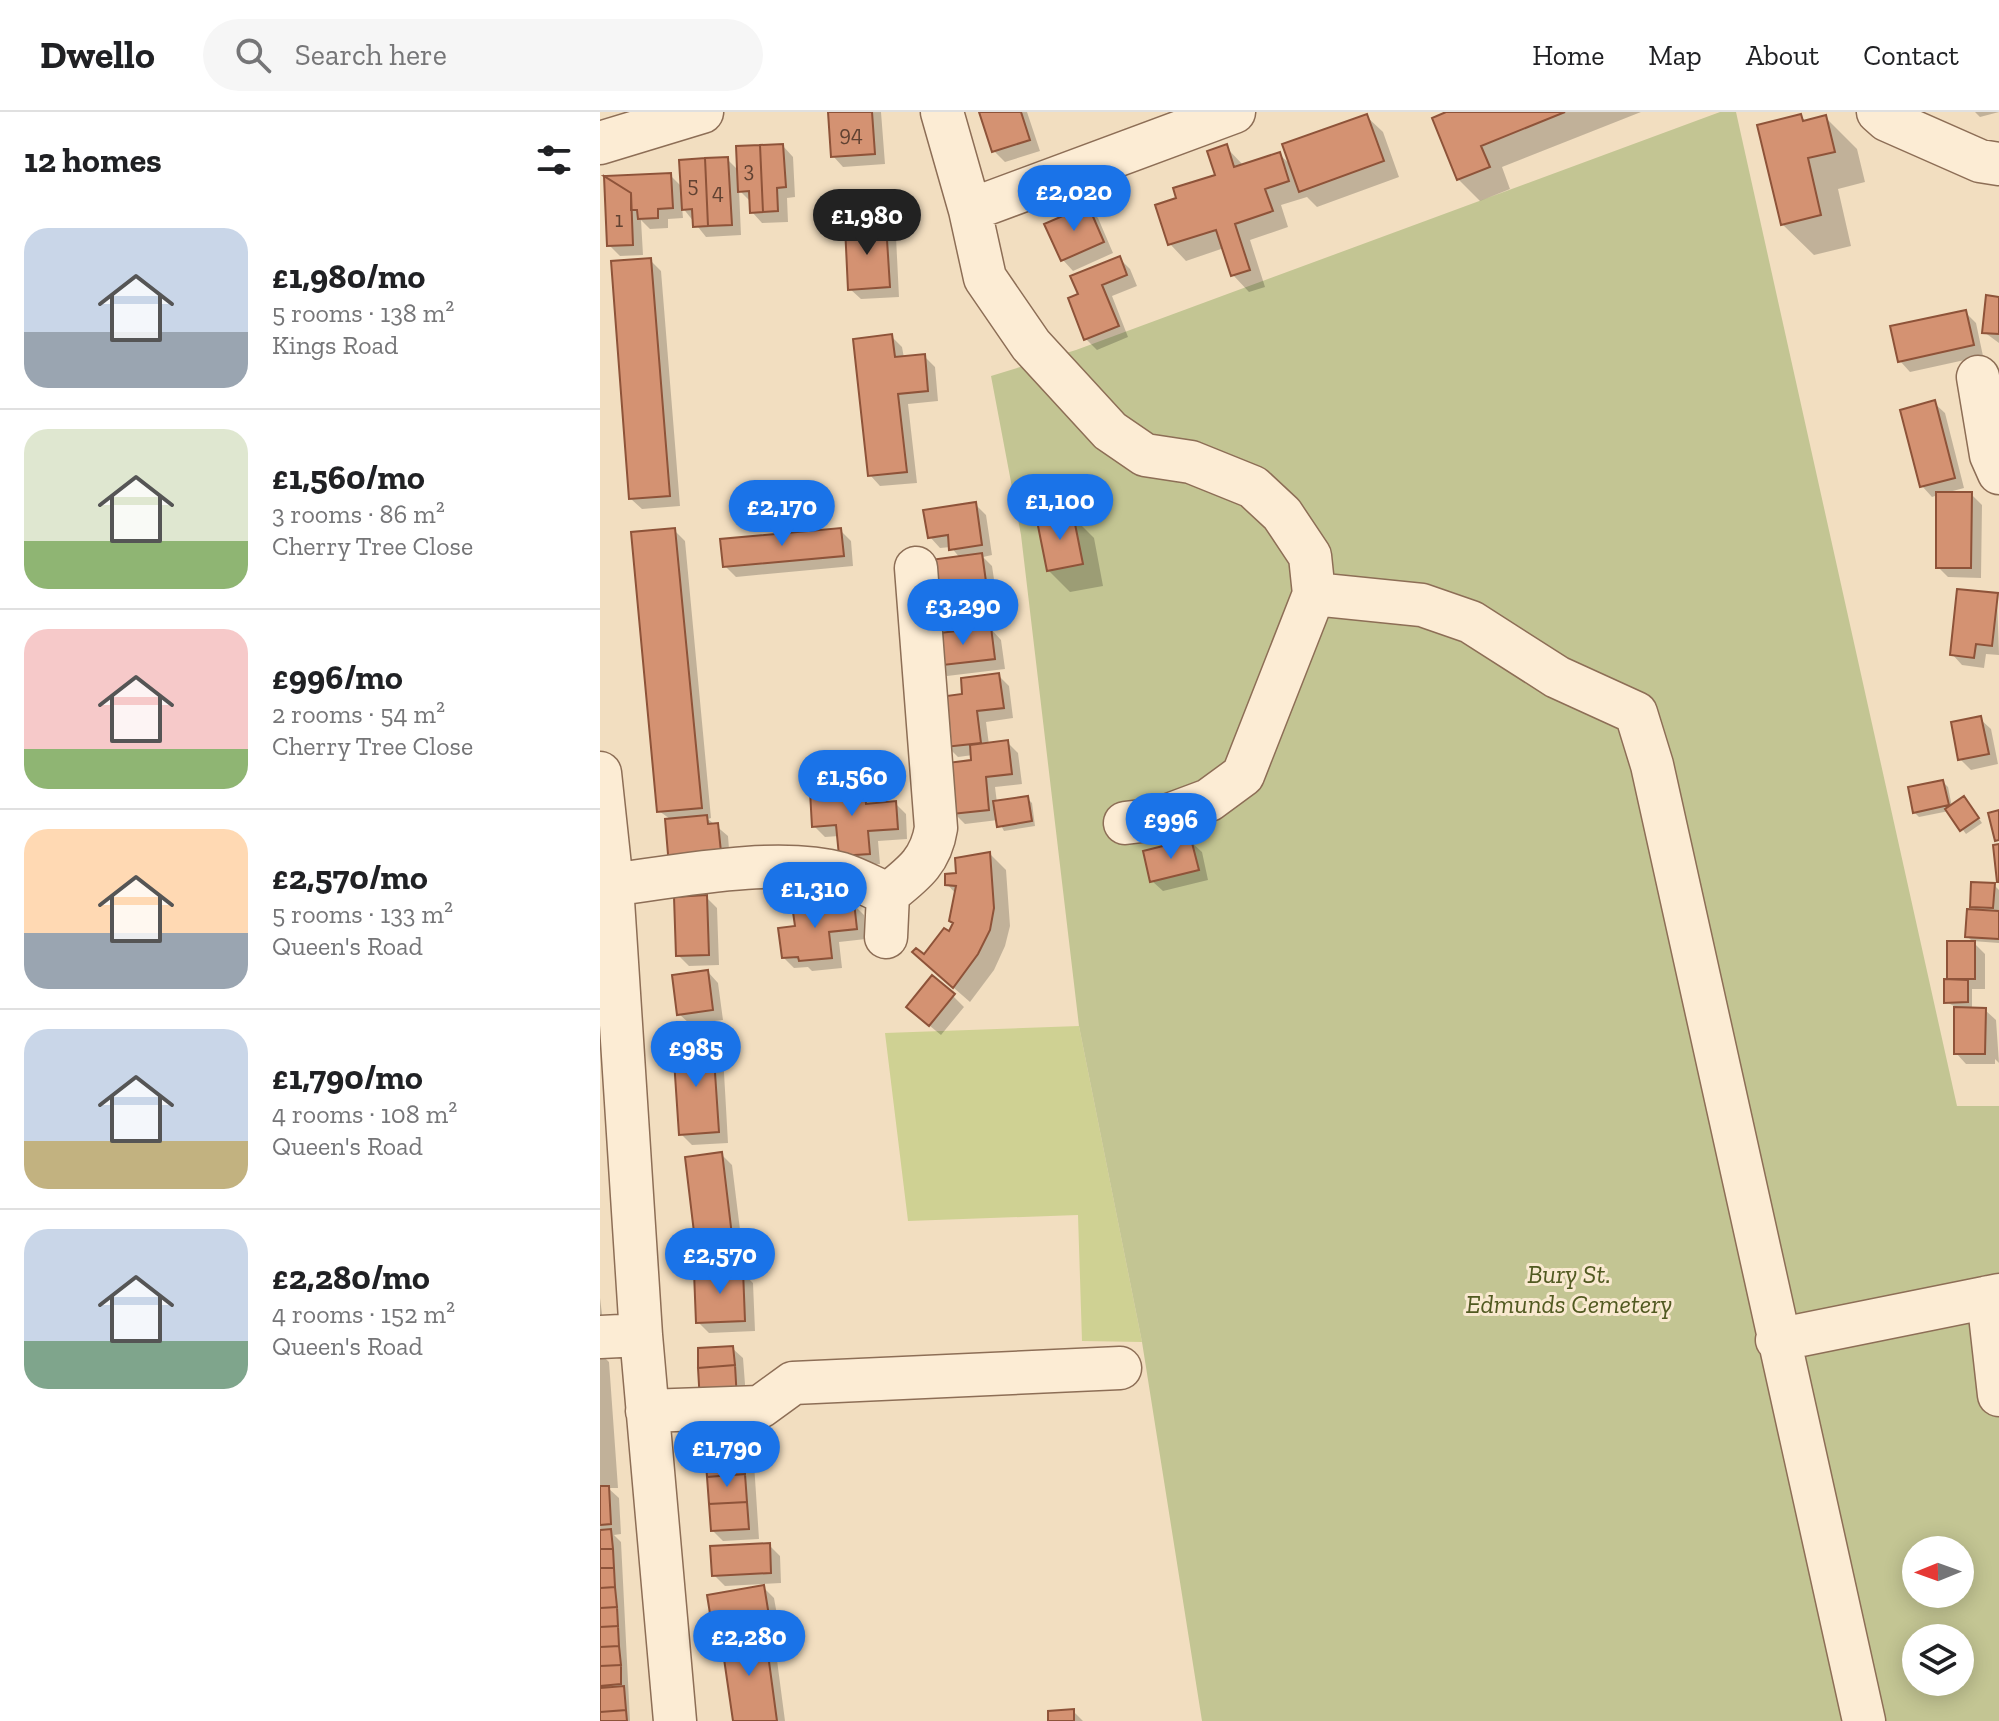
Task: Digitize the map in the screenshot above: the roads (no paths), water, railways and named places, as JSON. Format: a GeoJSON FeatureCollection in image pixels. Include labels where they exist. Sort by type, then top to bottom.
{"type":"FeatureCollection","features":[{"type":"Feature","properties":{"kind":"street"},"geometry":{"type":"LineString","coordinates":[[600,143],[702,112]]}},
{"type":"Feature","properties":{"kind":"street"},"geometry":{"type":"LineString","coordinates":[[942,112],[970,210],[985,278],[1031,345],[1110,431],[1145,455],[1191,462],[1253,487],[1282,514],[1310,556],[1314,594],[1243,775],[1209,800],[1158,819],[1125,823]]}},
{"type":"Feature","properties":{"kind":"street"},"geometry":{"type":"LineString","coordinates":[[970,210],[1234,112]]}},
{"type":"Feature","properties":{"kind":"street"},"geometry":{"type":"LineString","coordinates":[[1878,112],[1887,120],[1980,161],[1999,164]]}},
{"type":"Feature","properties":{"kind":"street"},"geometry":{"type":"LineString","coordinates":[[1987,391],[1991,455],[1999,473]]}},
{"type":"Feature","properties":{"kind":"street"},"geometry":{"type":"LineString","coordinates":[[886,937],[888,894],[921,868],[933,847],[936,828],[916,568]]}},
{"type":"Feature","properties":{"kind":"street"},"geometry":{"type":"LineString","coordinates":[[1314,594],[1422,605],[1471,622],[1557,677],[1636,713],[1652,765],[1777,1340],[1864,1721]]}},
{"type":"Feature","properties":{"kind":"street"},"geometry":{"type":"LineString","coordinates":[[600,773],[607,869],[620,1336],[647,1411],[675,1721]]}},
{"type":"Feature","properties":{"kind":"street"},"geometry":{"type":"LineString","coordinates":[[607,869],[712,872],[801,868],[842,874],[888,894]]}},
{"type":"Feature","properties":{"kind":"street"},"geometry":{"type":"LineString","coordinates":[[1777,1340],[1994,1296],[1999,1395]]}},
{"type":"Feature","properties":{"kind":"street"},"geometry":{"type":"LineString","coordinates":[[647,1411],[760,1407],[793,1383],[1120,1368]]}},
{"type":"Feature","properties":{"kind":"park label","name":"Bury St. Edmunds Cemetery"},"geometry":{"type":"Point","coordinates":[1569,1289]}}]}
